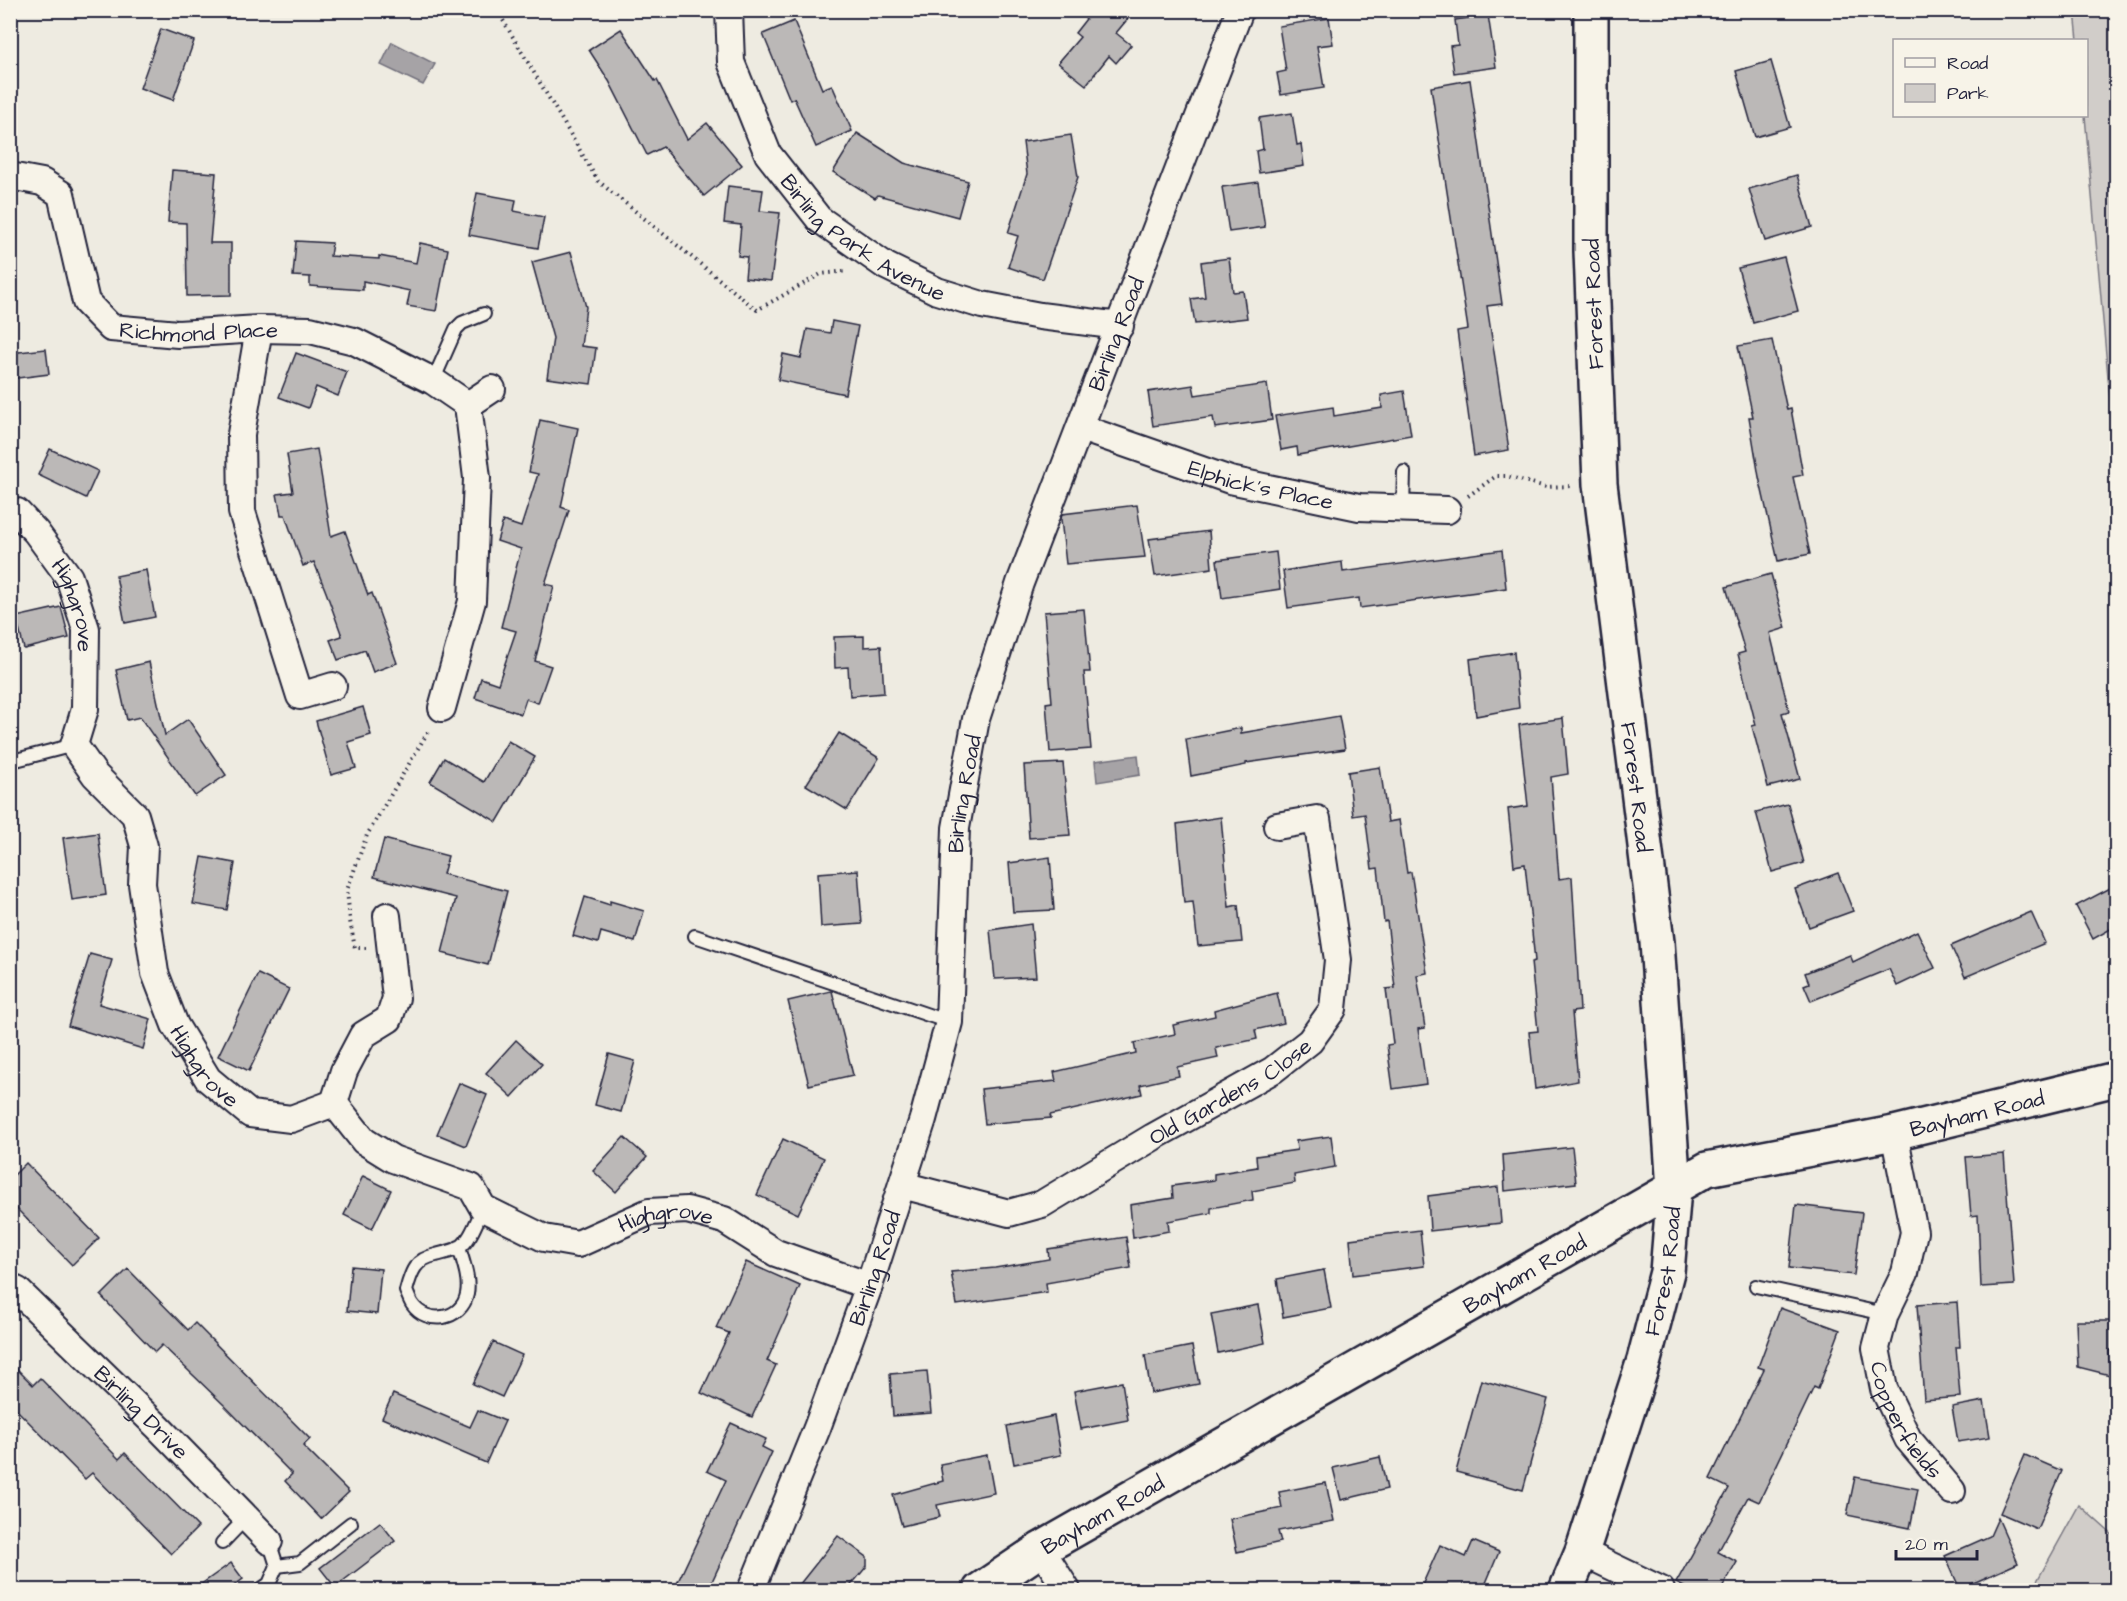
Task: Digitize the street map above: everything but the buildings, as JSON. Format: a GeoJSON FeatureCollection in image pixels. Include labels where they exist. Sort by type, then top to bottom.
{"type":"FeatureCollection","features":[{"type":"Feature","properties":{"kind":"street","name":"Birling Park Avenue"},"geometry":{"type":"LineString","coordinates":[[729,10],[731,62],[768,154],[819,219],[886,266],[937,291],[982,305],[1040,316],[1120,326]]}},
{"type":"Feature","properties":{"kind":"street","name":"Birling Road"},"geometry":{"type":"LineString","coordinates":[[752,1590],[817,1428],[869,1286],[923,1119],[949,1022],[956,828],[976,719],[1020,583],[1240,10]]}},
{"type":"Feature","properties":{"kind":"street","name":"Forest Road"},"geometry":{"type":"LineString","coordinates":[[1566,1590],[1582,1552],[1644,1360],[1667,1272],[1674,1189],[1657,942],[1600,484],[1591,252],[1591,10]]}},
{"type":"Feature","properties":{"kind":"street","name":"Richmond Place"},"geometry":{"type":"LineString","coordinates":[[10,176],[42,182],[61,194],[86,302],[111,328],[178,334],[259,329],[310,330],[354,341],[433,381],[468,405]]}},
{"type":"Feature","properties":{"kind":"street"},"geometry":{"type":"LineString","coordinates":[[259,329],[241,434],[242,512],[300,696],[333,686]]}},
{"type":"Feature","properties":{"kind":"street"},"geometry":{"type":"LineString","coordinates":[[442,708],[472,601],[477,478],[468,405],[492,389]]}},
{"type":"Feature","properties":{"kind":"street","name":"Elphick's Place"},"geometry":{"type":"LineString","coordinates":[[1081,428],[1230,480],[1359,507],[1447,510]]}},
{"type":"Feature","properties":{"kind":"street","name":"Highgrove"},"geometry":{"type":"LineString","coordinates":[[17,512],[36,532],[69,577],[86,629],[85,709],[74,745],[95,775],[135,815],[144,846],[142,884],[155,973],[175,1025],[208,1078],[250,1114],[291,1119],[334,1103],[363,1141],[393,1159],[471,1187],[483,1208],[544,1238],[578,1244],[650,1212],[687,1210],[724,1220],[776,1253],[869,1286]]}},
{"type":"Feature","properties":{"kind":"street","name":"Old Gardens Close"},"geometry":{"type":"LineString","coordinates":[[902,1185],[1009,1213],[1042,1204],[1153,1137],[1273,1070],[1310,1041],[1333,1009],[1338,960],[1317,819],[1277,826]]}},
{"type":"Feature","properties":{"kind":"street"},"geometry":{"type":"LineString","coordinates":[[334,1103],[344,1071],[363,1035],[389,1019],[393,1009],[396,998],[387,916]]}},
{"type":"Feature","properties":{"kind":"street","name":"Bayham Road"},"geometry":{"type":"LineString","coordinates":[[980,1590],[1041,1549],[1707,1169],[1894,1133],[2116,1079]]}},
{"type":"Feature","properties":{"kind":"street","name":"Copperfields"},"geometry":{"type":"LineString","coordinates":[[1894,1133],[1914,1232],[1905,1274],[1885,1314],[1876,1348],[1884,1389],[1908,1439],[1952,1491]]}},
{"type":"Feature","properties":{"kind":"street","name":"Birling Drive"},"geometry":{"type":"LineString","coordinates":[[10,1287],[18,1291],[142,1411],[269,1541]]}},
{"type":"Feature","properties":{"kind":"street"},"geometry":{"type":"LineString","coordinates":[[1041,1549],[1067,1590]]}},
{"type":"Feature","properties":{"kind":"street"},"geometry":{"type":"LineString","coordinates":[[1582,1552],[1661,1590]]}},
{"type":"Feature","properties":{"kind":"lane"},"geometry":{"type":"LineString","coordinates":[[433,381],[456,329],[462,323],[484,314]]}},
{"type":"Feature","properties":{"kind":"lane"},"geometry":{"type":"LineString","coordinates":[[1403,509],[1404,472]]}},
{"type":"Feature","properties":{"kind":"lane"},"geometry":{"type":"LineString","coordinates":[[10,759],[12,761],[74,745]]}},
{"type":"Feature","properties":{"kind":"lane"},"geometry":{"type":"LineString","coordinates":[[695,936],[949,1022]]}},
{"type":"Feature","properties":{"kind":"lane"},"geometry":{"type":"LineString","coordinates":[[459,1247],[468,1282],[467,1295],[461,1309],[444,1318],[429,1317],[413,1306],[406,1291],[411,1274],[417,1262],[428,1256],[459,1247],[467,1240],[483,1208]]}},
{"type":"Feature","properties":{"kind":"lane"},"geometry":{"type":"LineString","coordinates":[[1756,1286],[1885,1314]]}},
{"type":"Feature","properties":{"kind":"lane"},"geometry":{"type":"LineString","coordinates":[[222,1543],[246,1518]]}},
{"type":"Feature","properties":{"kind":"lane"},"geometry":{"type":"LineString","coordinates":[[277,1566],[300,1563],[351,1523]]}},
{"type":"Feature","properties":{"kind":"lane"},"geometry":{"type":"LineString","coordinates":[[260,1590],[269,1584],[277,1566],[269,1541]]}},
{"type":"Feature","properties":{"kind":"path"},"geometry":{"type":"LineString","coordinates":[[497,10],[598,181],[757,310],[821,274],[886,266]]}},
{"type":"Feature","properties":{"kind":"path"},"geometry":{"type":"LineString","coordinates":[[1447,510],[1496,476],[1506,476],[1546,487],[1600,484]]}},
{"type":"Feature","properties":{"kind":"path"},"geometry":{"type":"LineString","coordinates":[[390,948],[355,948],[347,890],[368,835],[442,708]]}},
{"type":"Feature","properties":{"kind":"green space"},"geometry":{"type":"Polygon","coordinates":[[[2075,11],[2116,11],[2116,468],[2085,117],[2088,117],[2088,39],[2078,39],[2075,11]]]}},
{"type":"Feature","properties":{"kind":"green space"},"geometry":{"type":"Polygon","coordinates":[[[2079,1505],[2116,1538],[2116,1590],[2032,1590],[2079,1505]]]}},
{"type":"Feature","properties":{"kind":"shaded area"},"geometry":{"type":"Polygon","coordinates":[[[392,42],[435,64],[423,85],[381,65],[392,42]]]}},
{"type":"Feature","properties":{"kind":"shaded area"},"geometry":{"type":"Polygon","coordinates":[[[1138,755],[1140,775],[1097,782],[1095,761],[1138,755]]]}}]}
